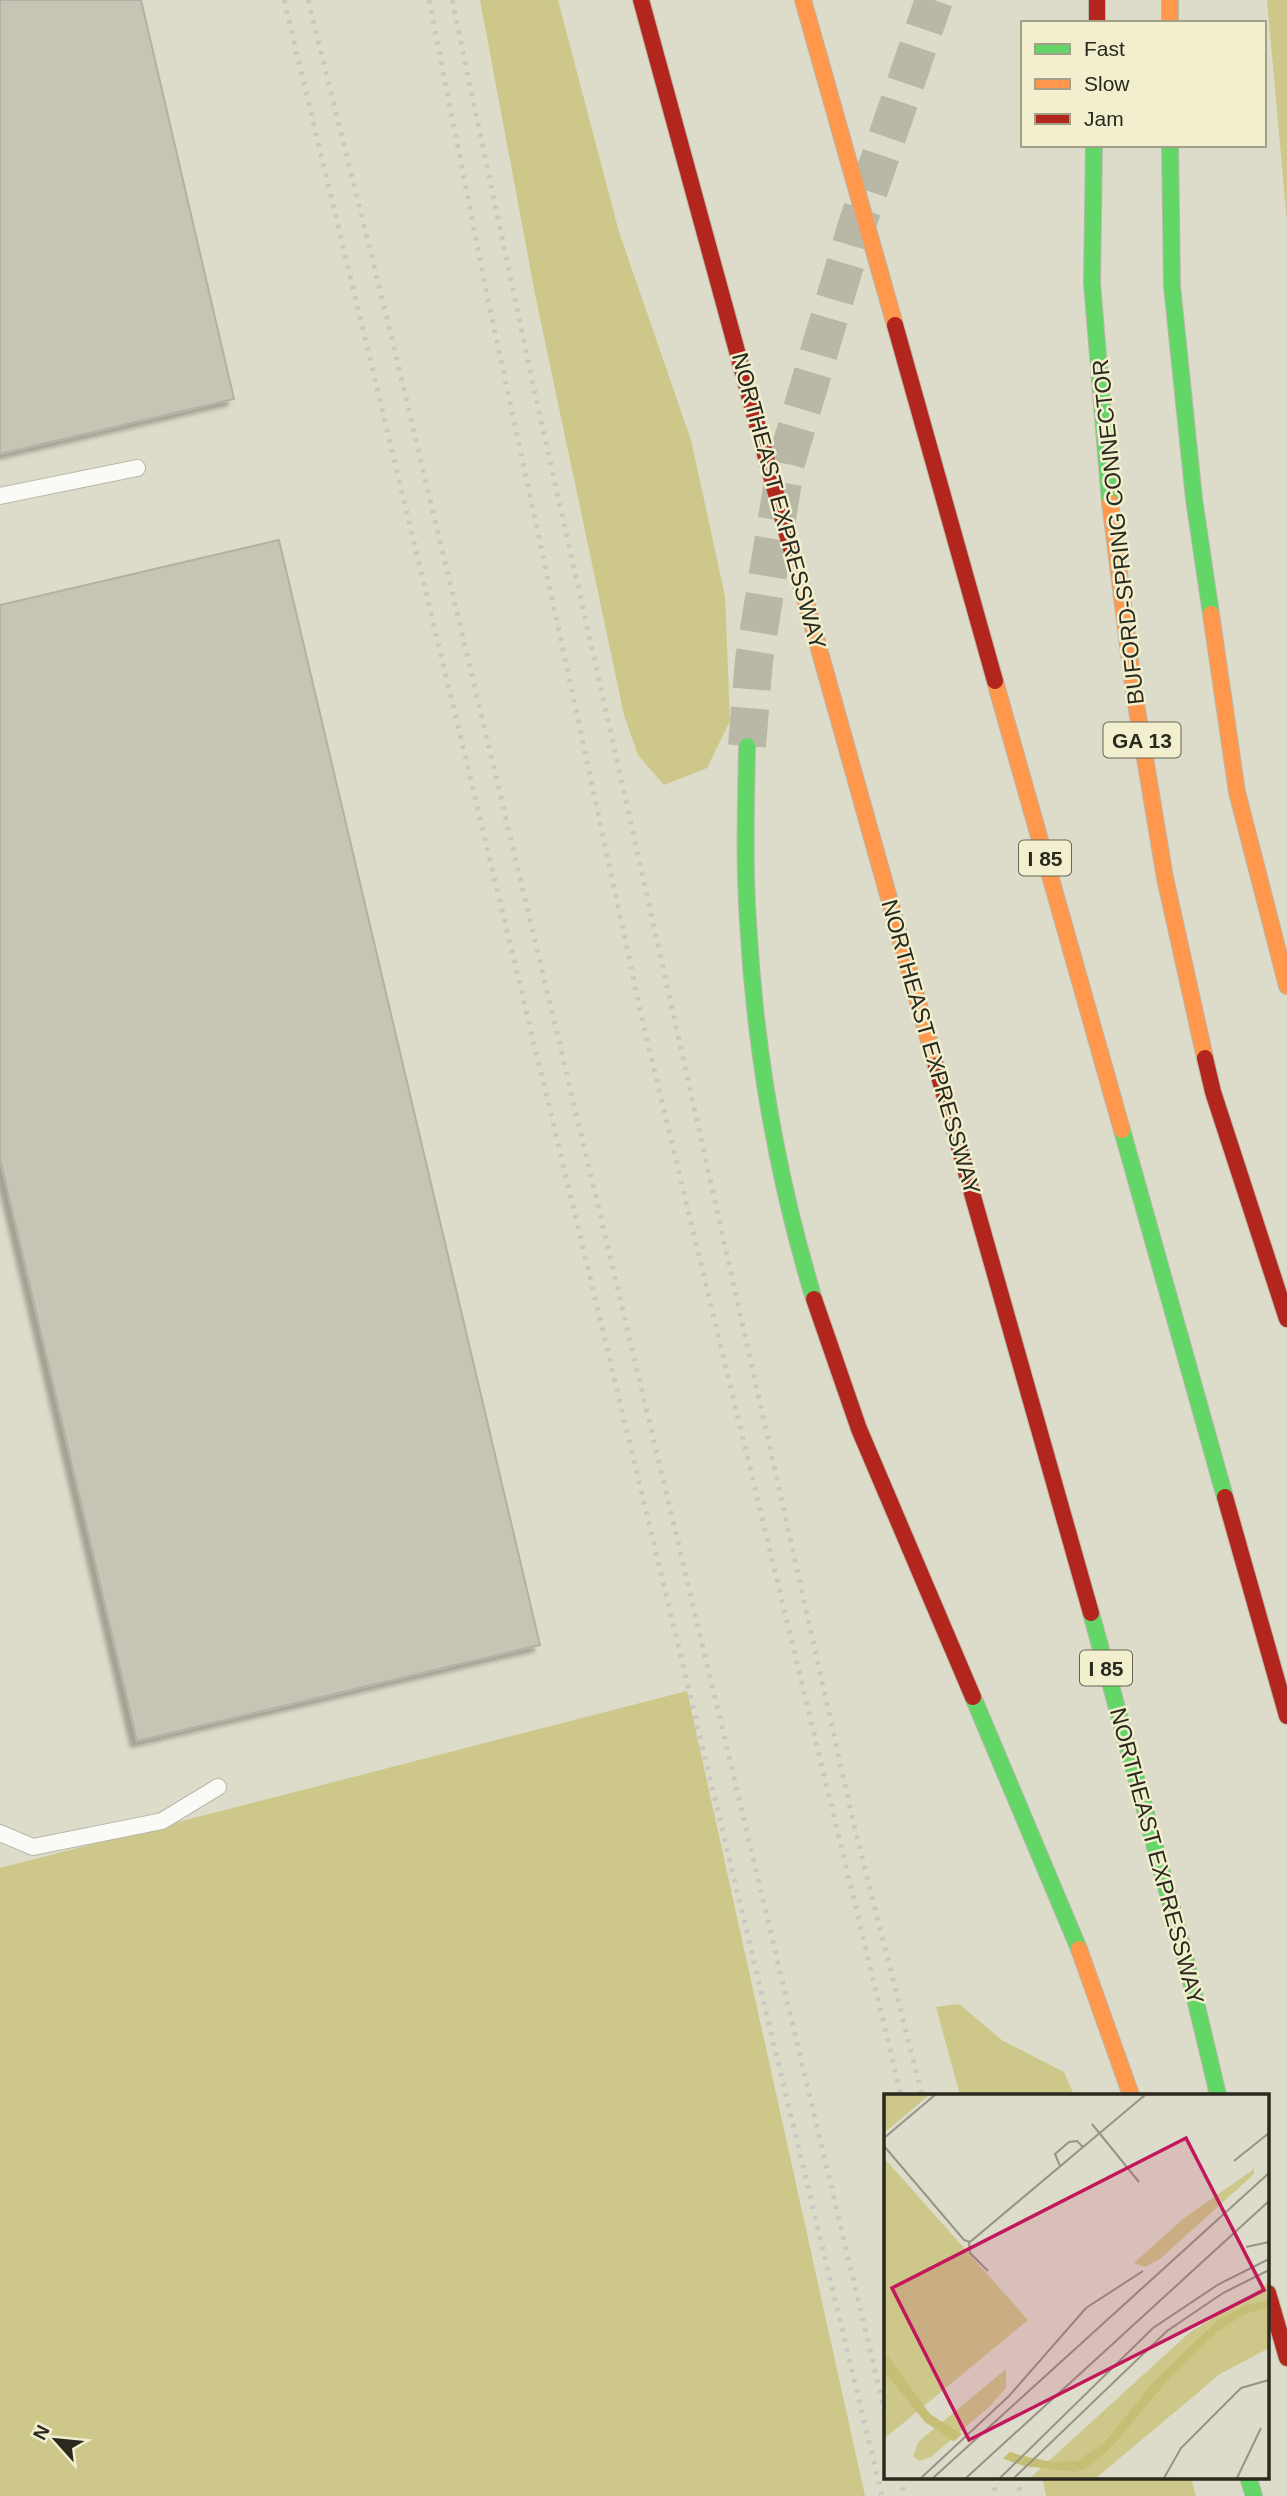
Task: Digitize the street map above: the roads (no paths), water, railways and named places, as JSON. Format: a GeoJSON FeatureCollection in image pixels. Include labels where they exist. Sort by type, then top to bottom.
{"type":"FeatureCollection","features":[{"type":"Feature","properties":{"kind":"highway","name":"NORTHEAST EXPRESSWAY"},"geometry":{"type":"LineString","coordinates":[[641,0],[842,733],[1118,1708],[1185,1956],[1217,2094]]}},
{"type":"Feature","properties":{"kind":"highway","name":"I 85"},"geometry":{"type":"LineString","coordinates":[[803,0],[1287,1716]]}},
{"type":"Feature","properties":{"kind":"highway"},"geometry":{"type":"LineString","coordinates":[[1097,0],[1097,21]]}},
{"type":"Feature","properties":{"kind":"highway"},"geometry":{"type":"LineString","coordinates":[[1170,0],[1170,21]]}},
{"type":"Feature","properties":{"kind":"highway","name":"BUFORD-SPRING CONNECTOR"},"geometry":{"type":"LineString","coordinates":[[1094,147],[1093,297],[1111,512],[1145,759],[1165,878],[1213,1092],[1287,1319]]}},
{"type":"Feature","properties":{"kind":"highway"},"geometry":{"type":"LineString","coordinates":[[1170,147],[1172,286],[1194,499],[1237,792],[1287,986]]}},
{"type":"Feature","properties":{"kind":"highway"},"geometry":{"type":"LineString","coordinates":[[747,746],[745,860],[749,946],[761,1061],[802,1257],[826,1339],[865,1447],[1058,1898],[1131,2094]]}},
{"type":"Feature","properties":{"kind":"highway"},"geometry":{"type":"LineString","coordinates":[[1270,2300],[1287,2358]]}},
{"type":"Feature","properties":{"kind":"highway"},"geometry":{"type":"LineString","coordinates":[[1248,2478],[1254,2496]]}},
{"type":"Feature","properties":{"kind":"lane"},"geometry":{"type":"LineString","coordinates":[[0,496],[137,468]]}},
{"type":"Feature","properties":{"kind":"lane"},"geometry":{"type":"LineString","coordinates":[[0,1833],[33,1847],[162,1821],[218,1787]]}},
{"type":"Feature","properties":{"kind":"tunnel"},"geometry":{"type":"LineString","coordinates":[[747,746],[754,660],[786,463],[856,228],[934,0]]}},
{"type":"Feature","properties":{"kind":"railway"},"geometry":{"type":"LineString","coordinates":[[284,0],[882,2496]]}},
{"type":"Feature","properties":{"kind":"railway"},"geometry":{"type":"LineString","coordinates":[[308,0],[386,314],[884,2409]]}},
{"type":"Feature","properties":{"kind":"railway"},"geometry":{"type":"LineString","coordinates":[[429,0],[487,295],[643,1023],[901,2094]]}},
{"type":"Feature","properties":{"kind":"railway"},"geometry":{"type":"LineString","coordinates":[[452,0],[532,380],[854,1825],[922,2094]]}},
{"type":"Feature","properties":{"kind":"railway"},"geometry":{"type":"LineString","coordinates":[[900,2478],[905,2496]]}},
{"type":"Feature","properties":{"kind":"railway"},"geometry":{"type":"LineString","coordinates":[[992,2478],[996,2496]]}},
{"type":"Feature","properties":{"kind":"railway"},"geometry":{"type":"LineString","coordinates":[[1017,2478],[1021,2496]]}}]}
